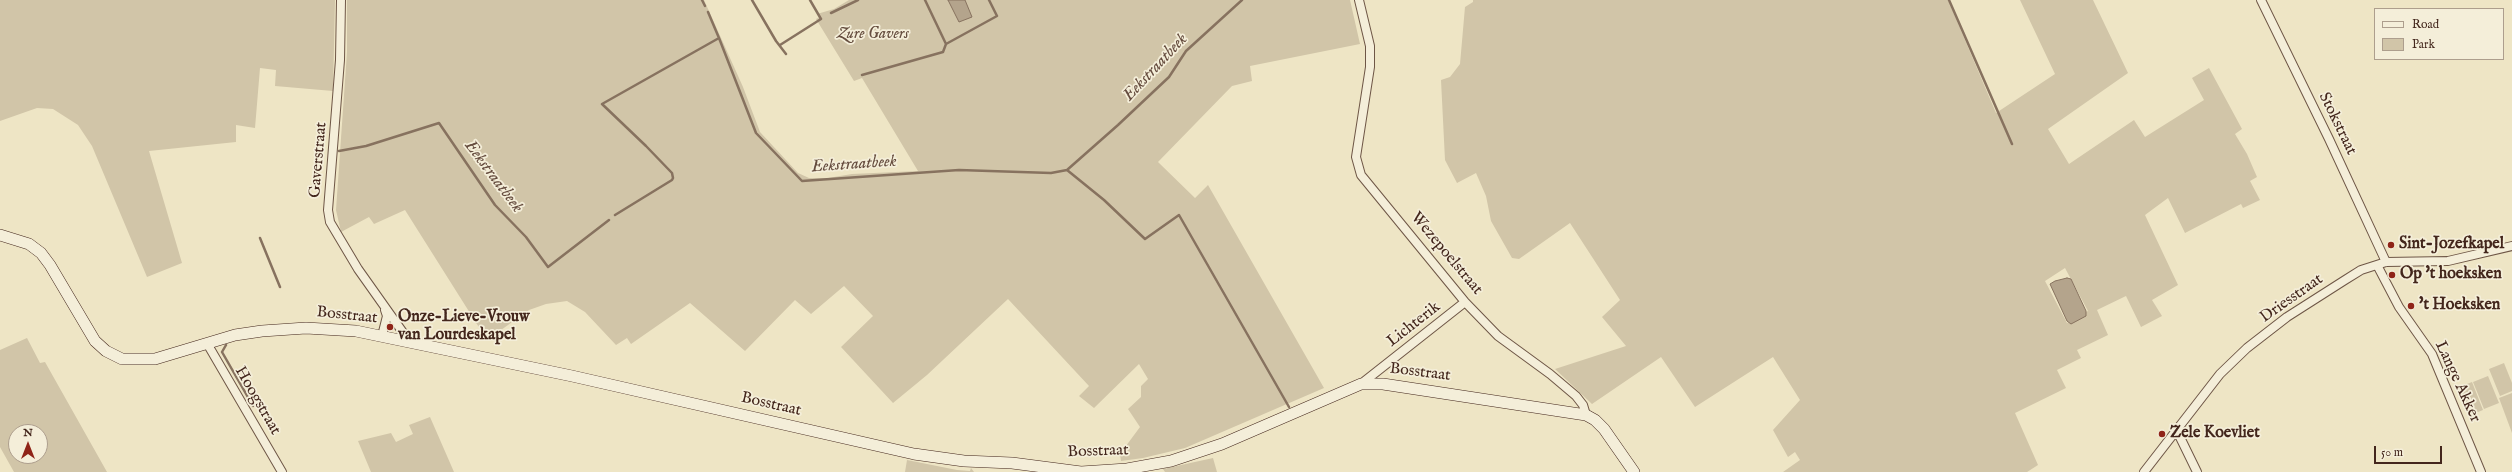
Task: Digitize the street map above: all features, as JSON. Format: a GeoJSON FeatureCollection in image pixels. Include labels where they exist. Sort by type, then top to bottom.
{"type":"FeatureCollection","features":[{"type":"Feature","properties":{"kind":"street","name":"Gaverstraat"},"geometry":{"type":"LineString","coordinates":[[341,0],[340,60],[328,210],[330,222],[338,238],[409,341]]}},
{"type":"Feature","properties":{"kind":"street","name":"Wezepoelstraat"},"geometry":{"type":"LineString","coordinates":[[1359,0],[1370,46],[1370,67],[1356,157],[1361,175],[1465,302],[1498,336],[1550,374],[1576,396],[1583,405],[1586,415],[1595,420],[1604,430],[1634,472]]}},
{"type":"Feature","properties":{"kind":"street","name":"Stokstraat"},"geometry":{"type":"LineString","coordinates":[[2261,0],[2332,146],[2386,262]]}},
{"type":"Feature","properties":{"kind":"street","name":"Bosstraat"},"geometry":{"type":"LineString","coordinates":[[0,235],[29,244],[40,253],[50,265],[95,341],[106,351],[122,359],[143,360],[208,345],[235,335],[306,328],[351,330],[409,341],[914,454],[964,461],[1012,463],[1082,472],[1127,469],[1171,461],[1222,444],[1361,384],[1425,389],[1586,415]]}},
{"type":"Feature","properties":{"kind":"street","name":"Driesstraat"},"geometry":{"type":"LineString","coordinates":[[2144,472],[2220,374],[2247,348],[2287,317],[2361,270],[2386,262],[2448,261],[2512,246]]}},
{"type":"Feature","properties":{"kind":"street","name":"Lange Akker"},"geometry":{"type":"LineString","coordinates":[[2377,265],[2399,307],[2432,354],[2481,472]]}},
{"type":"Feature","properties":{"kind":"street","name":"Lichterik"},"geometry":{"type":"LineString","coordinates":[[1361,384],[1465,302]]}},
{"type":"Feature","properties":{"kind":"street"},"geometry":{"type":"LineString","coordinates":[[382,336],[387,316],[384,306]]}},
{"type":"Feature","properties":{"kind":"street","name":"Hoogstraat"},"geometry":{"type":"LineString","coordinates":[[208,345],[282,472]]}},
{"type":"Feature","properties":{"kind":"street"},"geometry":{"type":"LineString","coordinates":[[2177,431],[2197,472]]}},
{"type":"Feature","properties":{"kind":"green space"},"geometry":{"type":"Polygon","coordinates":[[[0,0],[335,0],[333,91],[275,86],[276,70],[260,68],[255,128],[236,125],[236,142],[149,151],[182,263],[147,277],[92,146],[78,125],[53,109],[37,108],[0,121],[0,0]]]}},
{"type":"Feature","properties":{"kind":"green space","name":"Zure Gavers"},"geometry":{"type":"Polygon","coordinates":[[[347,0],[704,0],[743,87],[760,132],[798,173],[809,178],[828,178],[852,174],[918,171],[862,78],[854,81],[816,19],[820,17],[817,14],[834,9],[849,0],[1350,0],[1360,44],[1250,66],[1252,81],[1232,86],[1158,162],[1195,198],[1208,185],[1324,388],[1185,448],[1143,458],[1121,461],[1120,454],[1140,427],[1128,409],[1141,397],[1141,386],[1148,379],[1139,364],[1094,408],[1079,396],[1089,386],[1008,299],[927,375],[893,403],[841,347],[873,316],[844,286],[811,314],[795,300],[745,351],[690,303],[631,344],[627,338],[616,345],[585,312],[567,301],[546,304],[529,310],[487,340],[405,210],[374,224],[369,217],[341,232],[336,210],[347,52],[347,0]]]}},
{"type":"Feature","properties":{"kind":"green space"},"geometry":{"type":"Polygon","coordinates":[[[1473,0],[1948,0],[1996,113],[2055,74],[2020,0],[2093,0],[2128,73],[2048,129],[2069,164],[2134,120],[2145,137],[2204,100],[2192,78],[2209,68],[2242,129],[2235,134],[2247,154],[2257,177],[2250,181],[2260,200],[2243,208],[2241,204],[2185,233],[2168,198],[2145,215],[2178,285],[2152,300],[2162,316],[2141,327],[2126,296],[2097,310],[2108,335],[2077,350],[2081,358],[2057,370],[2066,388],[2015,413],[2038,465],[2027,472],[1783,472],[1800,460],[1795,452],[1788,457],[1773,430],[1800,400],[1773,357],[1695,407],[1661,357],[1592,404],[1555,369],[1626,346],[1602,317],[1620,300],[1570,223],[1519,259],[1512,258],[1491,221],[1486,196],[1476,173],[1457,183],[1445,160],[1441,80],[1450,77],[1460,64],[1465,7],[1473,2],[1473,0]],[[2065,268],[2045,281],[2067,323],[2088,311],[2065,268]]]}},
{"type":"Feature","properties":{"kind":"green space"},"geometry":{"type":"Polygon","coordinates":[[[27,338],[40,363],[45,362],[107,472],[14,472],[10,464],[48,464],[48,424],[8,424],[8,461],[0,447],[0,350],[27,338]]]}},
{"type":"Feature","properties":{"kind":"green space"},"geometry":{"type":"Polygon","coordinates":[[[2504,363],[2512,383],[2512,391],[2500,396],[2489,369],[2504,363]]]}},
{"type":"Feature","properties":{"kind":"green space"},"geometry":{"type":"Polygon","coordinates":[[[2488,376],[2499,403],[2484,409],[2473,382],[2488,376]]]}},
{"type":"Feature","properties":{"kind":"green space"},"geometry":{"type":"Polygon","coordinates":[[[2472,382],[2483,410],[2468,416],[2457,388],[2472,382]]]}},
{"type":"Feature","properties":{"kind":"green space"},"geometry":{"type":"Polygon","coordinates":[[[2512,393],[2512,433],[2499,398],[2512,393]]]}},
{"type":"Feature","properties":{"kind":"green space"},"geometry":{"type":"Polygon","coordinates":[[[430,417],[454,472],[371,472],[358,441],[391,433],[396,442],[413,434],[409,425],[430,417]]]}},
{"type":"Feature","properties":{"kind":"green space"},"geometry":{"type":"Polygon","coordinates":[[[1213,458],[1217,472],[1165,472],[1163,469],[1213,458]]]}},
{"type":"Feature","properties":{"kind":"green space"},"geometry":{"type":"Polygon","coordinates":[[[907,460],[957,470],[970,471],[971,468],[974,472],[905,472],[907,460]]]}},
{"type":"Feature","properties":{"kind":"shaded area"},"geometry":{"type":"Polygon","coordinates":[[[948,0],[965,0],[972,17],[959,22],[948,0]]]}},
{"type":"Feature","properties":{"kind":"shaded area"},"geometry":{"type":"Polygon","coordinates":[[[2067,278],[2071,279],[2086,311],[2086,316],[2071,324],[2067,321],[2050,284],[2067,278]]]}},
{"type":"Feature","properties":{"kind":"waterway"},"geometry":{"type":"LineString","coordinates":[[702,0],[705,6]]}},
{"type":"Feature","properties":{"kind":"waterway"},"geometry":{"type":"LineString","coordinates":[[752,0],[776,41],[786,54]]}},
{"type":"Feature","properties":{"kind":"waterway"},"geometry":{"type":"LineString","coordinates":[[780,45],[821,19],[810,0]]}},
{"type":"Feature","properties":{"kind":"waterway"},"geometry":{"type":"LineString","coordinates":[[831,13],[858,0]]}},
{"type":"Feature","properties":{"kind":"waterway"},"geometry":{"type":"LineString","coordinates":[[925,0],[946,44],[997,16],[989,0]]}},
{"type":"Feature","properties":{"kind":"waterway","name":"Eekstraatbeek"},"geometry":{"type":"LineString","coordinates":[[615,215],[673,178],[672,173],[602,104],[719,38],[756,133],[802,181],[959,170],[1051,173],[1067,170],[1118,125],[1169,77],[1186,51],[1242,0]]}},
{"type":"Feature","properties":{"kind":"waterway"},"geometry":{"type":"LineString","coordinates":[[1949,0],[2012,144]]}},
{"type":"Feature","properties":{"kind":"waterway"},"geometry":{"type":"LineString","coordinates":[[708,12],[719,38]]}},
{"type":"Feature","properties":{"kind":"waterway"},"geometry":{"type":"LineString","coordinates":[[862,75],[943,52],[946,44]]}},
{"type":"Feature","properties":{"kind":"waterway","name":"Eekstraatbeek"},"geometry":{"type":"LineString","coordinates":[[339,151],[366,146],[439,123],[495,205],[526,237],[548,267],[609,220]]}},
{"type":"Feature","properties":{"kind":"waterway"},"geometry":{"type":"LineString","coordinates":[[1067,170],[1104,200],[1145,239],[1179,215],[1289,407]]}},
{"type":"Feature","properties":{"kind":"waterway","name":"Eekstraatbeek"},"geometry":{"type":"LineString","coordinates":[[260,238],[280,287]]}},
{"type":"Feature","properties":{"kind":"waterway","name":"Eekstraatbeek"},"geometry":{"type":"LineString","coordinates":[[226,345],[222,352],[253,406]]}},
{"type":"Feature","properties":{"kind":"place","name":"Sint-Jozefkapel"},"geometry":{"type":"Point","coordinates":[2391,245]}},
{"type":"Feature","properties":{"kind":"place","name":"Op 't hoeksken"},"geometry":{"type":"Point","coordinates":[2392,275]}},
{"type":"Feature","properties":{"kind":"place","name":"'t Hoeksken"},"geometry":{"type":"Point","coordinates":[2411,306]}},
{"type":"Feature","properties":{"kind":"place","name":"Onze-Lieve-Vrouw van Lourdeskapel"},"geometry":{"type":"Point","coordinates":[390,327]}},
{"type":"Feature","properties":{"kind":"place","name":"Zele Koevliet"},"geometry":{"type":"Point","coordinates":[2162,434]}}]}
